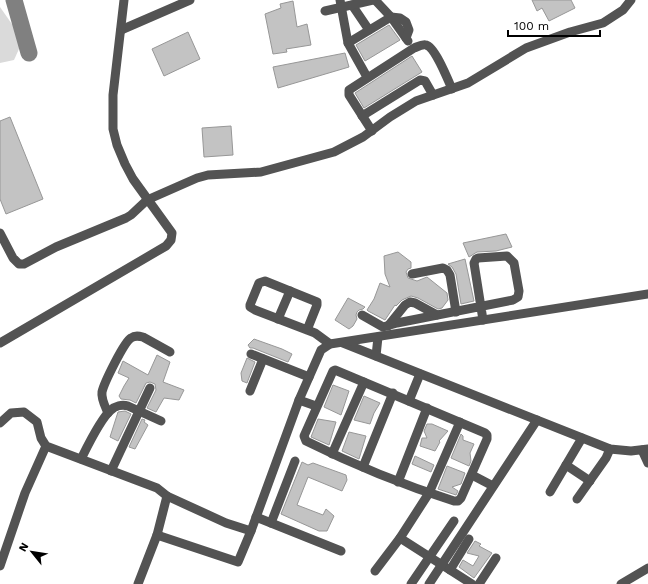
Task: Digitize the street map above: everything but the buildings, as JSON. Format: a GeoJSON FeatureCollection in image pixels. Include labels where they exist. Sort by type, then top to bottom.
{"type":"FeatureCollection","features":[{"type":"Feature","properties":{"kind":"lane"},"geometry":{"type":"LineString","coordinates":[[0,343],[169,243],[172,236],[172,233],[133,179],[125,164],[113,129],[113,95],[124,0]]}},
{"type":"Feature","properties":{"kind":"lane"},"geometry":{"type":"LineString","coordinates":[[121,30],[190,0]]}},
{"type":"Feature","properties":{"kind":"lane"},"geometry":{"type":"LineString","coordinates":[[325,11],[340,4],[352,5],[374,0],[391,17],[414,48]]}},
{"type":"Feature","properties":{"kind":"lane"},"geometry":{"type":"LineString","coordinates":[[0,232],[13,258],[19,264],[24,264],[56,247],[126,218],[132,215],[147,200],[197,178],[261,172],[334,152],[348,146],[416,101],[468,83],[526,48],[570,32],[603,23],[623,10],[631,0]]}},
{"type":"Feature","properties":{"kind":"lane"},"geometry":{"type":"LineString","coordinates":[[340,4],[348,43],[367,78]]}},
{"type":"Feature","properties":{"kind":"lane"},"geometry":{"type":"LineString","coordinates":[[352,5],[369,30]]}},
{"type":"Feature","properties":{"kind":"lane"},"geometry":{"type":"LineString","coordinates":[[348,43],[391,17]]}},
{"type":"Feature","properties":{"kind":"lane"},"geometry":{"type":"LineString","coordinates":[[372,131],[348,92],[350,88],[414,48],[426,45],[432,49],[452,89]]}},
{"type":"Feature","properties":{"kind":"lane"},"geometry":{"type":"LineString","coordinates":[[362,116],[420,80],[425,81],[433,95]]}},
{"type":"Feature","properties":{"kind":"lane"},"geometry":{"type":"LineString","coordinates":[[362,315],[381,326],[388,326],[437,315],[482,307],[513,300],[518,297],[519,291],[514,263],[507,256],[478,258],[475,261],[482,307],[483,320]]}},
{"type":"Feature","properties":{"kind":"lane"},"geometry":{"type":"LineString","coordinates":[[412,274],[443,268],[447,270],[450,275],[456,312]]}},
{"type":"Feature","properties":{"kind":"lane"},"geometry":{"type":"LineString","coordinates":[[307,330],[318,303],[315,300],[265,281],[257,286],[250,307],[320,336],[330,344]]}},
{"type":"Feature","properties":{"kind":"lane"},"geometry":{"type":"LineString","coordinates":[[278,319],[290,291]]}},
{"type":"Feature","properties":{"kind":"lane"},"geometry":{"type":"LineString","coordinates":[[157,535],[238,562],[251,531],[299,400],[321,350],[330,344],[648,294]]}},
{"type":"Feature","properties":{"kind":"lane"},"geometry":{"type":"LineString","coordinates":[[388,326],[405,305],[410,302],[415,303],[437,315]]}},
{"type":"Feature","properties":{"kind":"lane"},"geometry":{"type":"LineString","coordinates":[[108,413],[102,399],[103,389],[119,355],[130,338],[138,336],[143,337],[170,352]]}},
{"type":"Feature","properties":{"kind":"lane"},"geometry":{"type":"LineString","coordinates":[[376,356],[378,337]]}},
{"type":"Feature","properties":{"kind":"lane"},"geometry":{"type":"LineString","coordinates":[[341,342],[610,449],[631,451],[645,450],[648,463]]}},
{"type":"Feature","properties":{"kind":"lane"},"geometry":{"type":"LineString","coordinates":[[251,354],[309,377]]}},
{"type":"Feature","properties":{"kind":"lane"},"geometry":{"type":"LineString","coordinates":[[250,391],[263,359]]}},
{"type":"Feature","properties":{"kind":"lane"},"geometry":{"type":"LineString","coordinates":[[335,370],[393,393],[487,435],[487,439],[472,475],[461,498],[458,501],[454,501],[398,482],[332,454],[304,439],[316,406],[335,370]]}},
{"type":"Feature","properties":{"kind":"lane"},"geometry":{"type":"LineString","coordinates":[[409,401],[420,374]]}},
{"type":"Feature","properties":{"kind":"lane"},"geometry":{"type":"LineString","coordinates":[[332,454],[364,382]]}},
{"type":"Feature","properties":{"kind":"lane"},"geometry":{"type":"LineString","coordinates":[[111,471],[150,388]]}},
{"type":"Feature","properties":{"kind":"lane"},"geometry":{"type":"LineString","coordinates":[[363,467],[393,393]]}},
{"type":"Feature","properties":{"kind":"lane"},"geometry":{"type":"LineString","coordinates":[[299,400],[316,406]]}},
{"type":"Feature","properties":{"kind":"lane"},"geometry":{"type":"LineString","coordinates":[[80,459],[108,413],[115,407],[124,405],[161,421]]}},
{"type":"Feature","properties":{"kind":"lane"},"geometry":{"type":"LineString","coordinates":[[398,482],[427,408]]}},
{"type":"Feature","properties":{"kind":"lane"},"geometry":{"type":"LineString","coordinates":[[0,423],[11,412],[24,412],[37,422],[41,438],[46,446],[158,488],[167,496],[226,523],[251,531]]}},
{"type":"Feature","properties":{"kind":"lane"},"geometry":{"type":"LineString","coordinates":[[430,584],[537,420]]}},
{"type":"Feature","properties":{"kind":"lane"},"geometry":{"type":"LineString","coordinates":[[375,571],[400,538],[429,493],[460,422]]}},
{"type":"Feature","properties":{"kind":"lane"},"geometry":{"type":"LineString","coordinates":[[550,492],[582,438]]}},
{"type":"Feature","properties":{"kind":"lane"},"geometry":{"type":"LineString","coordinates":[[0,566],[25,492],[46,446]]}},
{"type":"Feature","properties":{"kind":"lane"},"geometry":{"type":"LineString","coordinates":[[577,499],[606,458],[610,449]]}},
{"type":"Feature","properties":{"kind":"lane"},"geometry":{"type":"LineString","coordinates":[[271,523],[295,461]]}},
{"type":"Feature","properties":{"kind":"lane"},"geometry":{"type":"LineString","coordinates":[[566,465],[590,481]]}},
{"type":"Feature","properties":{"kind":"lane"},"geometry":{"type":"LineString","coordinates":[[472,475],[493,486]]}},
{"type":"Feature","properties":{"kind":"lane"},"geometry":{"type":"LineString","coordinates":[[268,485],[284,490]]}},
{"type":"Feature","properties":{"kind":"lane"},"geometry":{"type":"LineString","coordinates":[[138,584],[157,535],[167,496]]}},
{"type":"Feature","properties":{"kind":"lane"},"geometry":{"type":"LineString","coordinates":[[256,517],[341,551]]}},
{"type":"Feature","properties":{"kind":"lane"},"geometry":{"type":"LineString","coordinates":[[411,584],[454,521]]}},
{"type":"Feature","properties":{"kind":"lane"},"geometry":{"type":"LineString","coordinates":[[400,538],[472,584]]}},
{"type":"Feature","properties":{"kind":"lane"},"geometry":{"type":"LineString","coordinates":[[450,570],[469,538]]}},
{"type":"Feature","properties":{"kind":"lane"},"geometry":{"type":"LineString","coordinates":[[479,584],[496,558]]}},
{"type":"Feature","properties":{"kind":"lane"},"geometry":{"type":"LineString","coordinates":[[621,584],[648,568]]}},
{"type":"Feature","properties":{"kind":"shaded area"},"geometry":{"type":"Polygon","coordinates":[[[0,7],[23,40],[14,60],[0,63],[0,7]]]}},
{"type":"Feature","properties":{"kind":"taxiway"},"geometry":{"type":"LineString","coordinates":[[14,0],[29,53]]}}]}
